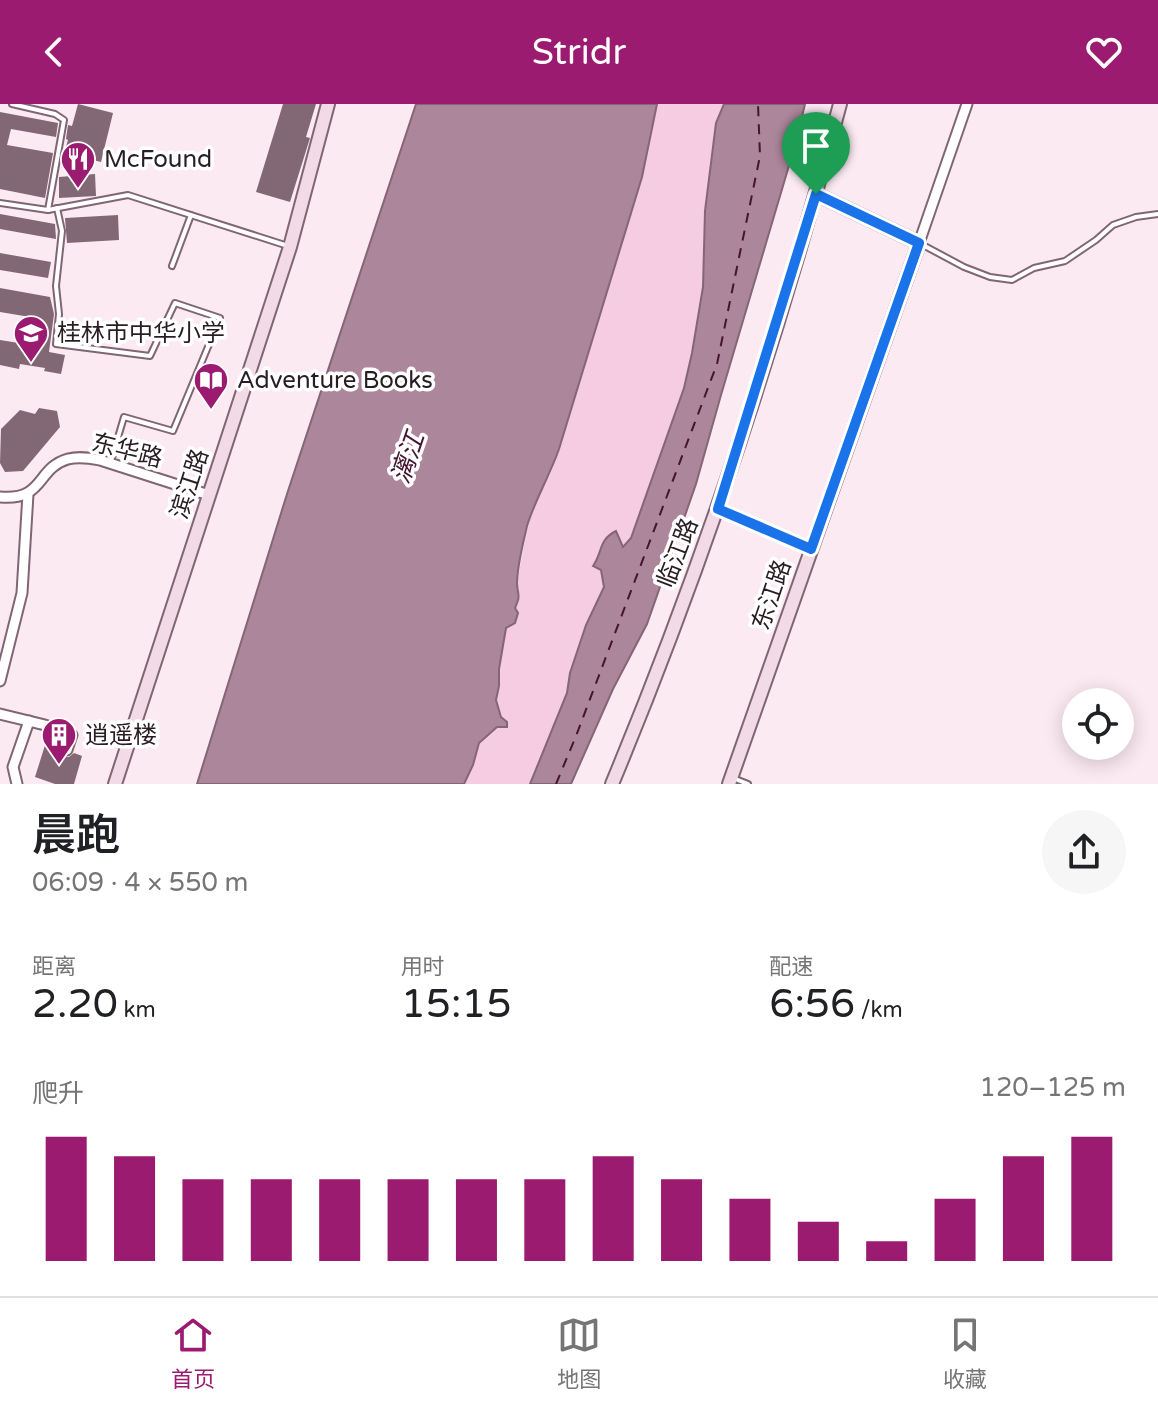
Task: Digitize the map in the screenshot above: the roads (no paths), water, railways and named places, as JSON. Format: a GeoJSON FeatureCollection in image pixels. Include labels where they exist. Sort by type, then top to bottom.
{"type":"FeatureCollection","features":[{"type":"Feature","properties":{"kind":"street","name":"滨江路"},"geometry":{"type":"LineString","coordinates":[[115,784],[290,247],[328,104]]}},
{"type":"Feature","properties":{"kind":"street","name":"临江路"},"geometry":{"type":"LineString","coordinates":[[612,784],[718,509],[816,194],[840,104]]}},
{"type":"Feature","properties":{"kind":"street","name":"东江路"},"geometry":{"type":"LineString","coordinates":[[730,781],[967,104]]}},
{"type":"Feature","properties":{"kind":"street"},"geometry":{"type":"LineString","coordinates":[[816,194],[919,243]]}},
{"type":"Feature","properties":{"kind":"street","name":"东华路"},"geometry":{"type":"LineString","coordinates":[[28,494],[55,465],[83,457],[209,495]]}},
{"type":"Feature","properties":{"kind":"street"},"geometry":{"type":"LineString","coordinates":[[0,497],[16,498],[28,494],[22,593],[0,681]]}},
{"type":"Feature","properties":{"kind":"street"},"geometry":{"type":"LineString","coordinates":[[718,509],[811,549]]}},
{"type":"Feature","properties":{"kind":"street"},"geometry":{"type":"LineString","coordinates":[[0,714],[72,735],[67,750]]}},
{"type":"Feature","properties":{"kind":"street"},"geometry":{"type":"LineString","coordinates":[[17,784],[13,767],[29,721]]}},
{"type":"Feature","properties":{"kind":"lane"},"geometry":{"type":"LineString","coordinates":[[12,104],[55,114],[64,120],[48,210]]}},
{"type":"Feature","properties":{"kind":"lane"},"geometry":{"type":"LineString","coordinates":[[0,203],[48,210],[128,195],[290,247]]}},
{"type":"Feature","properties":{"kind":"lane"},"geometry":{"type":"LineString","coordinates":[[57,208],[62,231],[56,286],[59,314],[56,344],[150,356],[175,303],[220,318],[173,431],[124,417],[111,463]]}},
{"type":"Feature","properties":{"kind":"lane"},"geometry":{"type":"LineString","coordinates":[[919,243],[964,267],[990,277],[1012,280],[1034,268],[1065,261],[1113,225],[1158,214]]}},
{"type":"Feature","properties":{"kind":"lane"},"geometry":{"type":"LineString","coordinates":[[172,266],[191,215]]}},
{"type":"Feature","properties":{"kind":"lane"},"geometry":{"type":"LineString","coordinates":[[730,781],[748,784]]}},
{"type":"Feature","properties":{"kind":"water","name":"漓江"},"geometry":{"type":"Polygon","coordinates":[[[416,104],[657,104],[642,177],[559,449],[527,526],[518,570],[519,598],[515,608],[518,613],[515,623],[506,628],[499,669],[496,700],[507,727],[497,727],[479,743],[464,784],[197,784],[287,494],[416,104]]]}},
{"type":"Feature","properties":{"kind":"water"},"geometry":{"type":"Polygon","coordinates":[[[724,104],[805,104],[696,484],[647,624],[613,689],[571,784],[530,784],[567,693],[570,673],[586,625],[604,587],[601,570],[593,566],[603,542],[610,535],[616,531],[623,547],[631,538],[684,388],[703,287],[705,211],[716,123],[724,104]]]}},
{"type":"Feature","properties":{"kind":"place","name":"McFound"},"geometry":{"type":"Point","coordinates":[78,190]}},
{"type":"Feature","properties":{"kind":"place","name":"桂林市中华小学"},"geometry":{"type":"Point","coordinates":[31,364]}},
{"type":"Feature","properties":{"kind":"place","name":"Adventure Books"},"geometry":{"type":"Point","coordinates":[211,411]}},
{"type":"Feature","properties":{"kind":"place","name":"逍遥楼"},"geometry":{"type":"Point","coordinates":[59,766]}}]}
